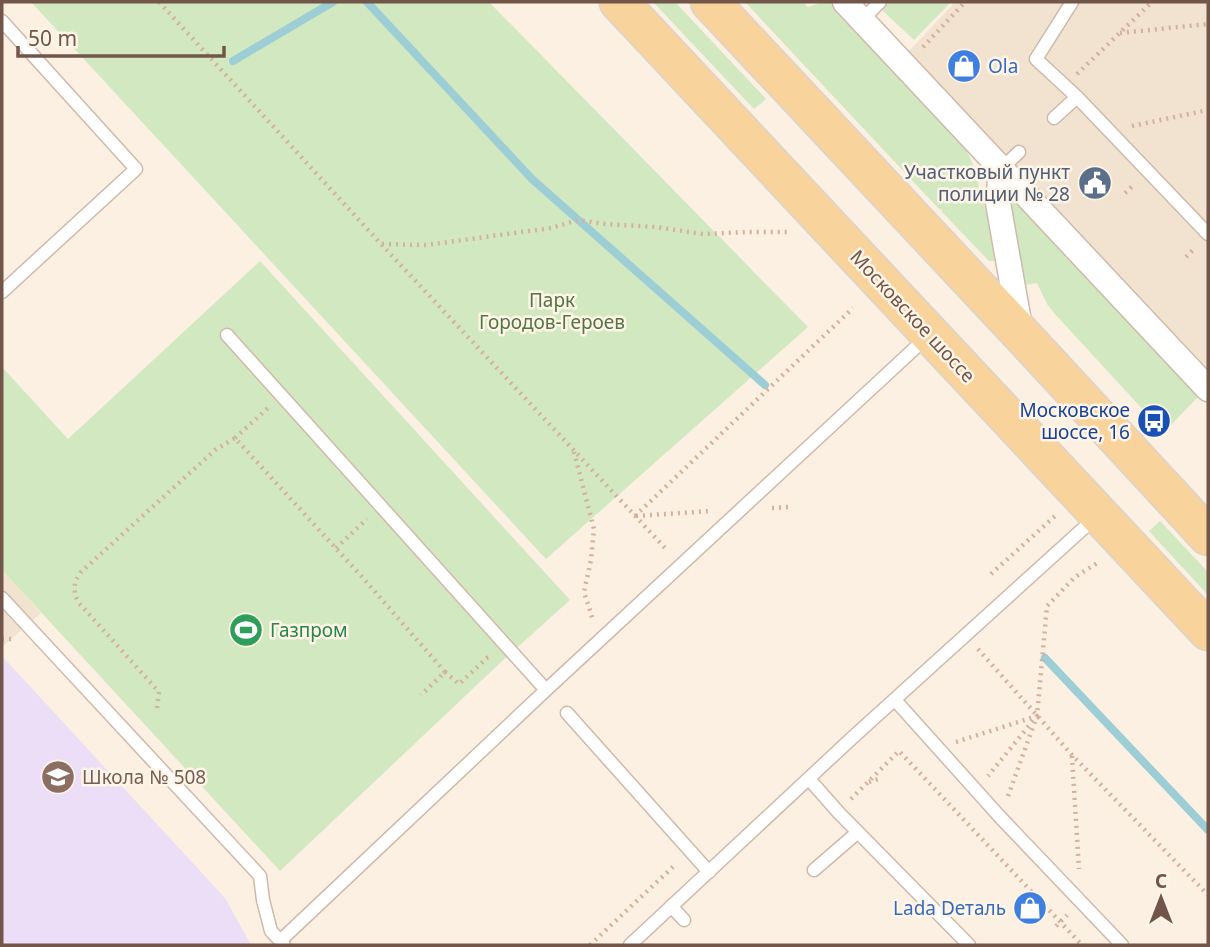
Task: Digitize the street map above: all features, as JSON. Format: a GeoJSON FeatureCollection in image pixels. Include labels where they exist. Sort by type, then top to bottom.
{"type":"FeatureCollection","features":[{"type":"Feature","properties":{"kind":"main road","name":"Московское шоссе"},"geometry":{"type":"LineString","coordinates":[[619,2],[1208,631]]}},
{"type":"Feature","properties":{"kind":"main road"},"geometry":{"type":"LineString","coordinates":[[710,2],[1208,536]]}},
{"type":"Feature","properties":{"kind":"street"},"geometry":{"type":"LineString","coordinates":[[845,2],[905,66],[1010,161],[1208,389]]}},
{"type":"Feature","properties":{"kind":"street"},"geometry":{"type":"LineString","coordinates":[[1010,161],[998,203],[1021,334]]}},
{"type":"Feature","properties":{"kind":"lane"},"geometry":{"type":"LineString","coordinates":[[862,20],[880,2]]}},
{"type":"Feature","properties":{"kind":"lane"},"geometry":{"type":"LineString","coordinates":[[1072,2],[1036,59],[1077,97],[1208,234]]}},
{"type":"Feature","properties":{"kind":"lane"},"geometry":{"type":"LineString","coordinates":[[2,21],[136,169],[2,292]]}},
{"type":"Feature","properties":{"kind":"lane"},"geometry":{"type":"LineString","coordinates":[[1054,118],[1077,97]]}},
{"type":"Feature","properties":{"kind":"lane"},"geometry":{"type":"LineString","coordinates":[[5,606],[260,876],[271,931],[282,943],[546,690],[930,334]]}},
{"type":"Feature","properties":{"kind":"lane"},"geometry":{"type":"LineString","coordinates":[[227,335],[546,690]]}},
{"type":"Feature","properties":{"kind":"lane"},"geometry":{"type":"LineString","coordinates":[[630,945],[1099,514]]}},
{"type":"Feature","properties":{"kind":"lane"},"geometry":{"type":"LineString","coordinates":[[895,700],[1000,817],[1122,945]]}},
{"type":"Feature","properties":{"kind":"lane"},"geometry":{"type":"LineString","coordinates":[[567,713],[709,872]]}},
{"type":"Feature","properties":{"kind":"lane"},"geometry":{"type":"LineString","coordinates":[[809,779],[969,945]]}},
{"type":"Feature","properties":{"kind":"lane"},"geometry":{"type":"LineString","coordinates":[[814,870],[858,832]]}},
{"type":"Feature","properties":{"kind":"lane"},"geometry":{"type":"LineString","coordinates":[[671,906],[684,920]]}},
{"type":"Feature","properties":{"kind":"path"},"geometry":{"type":"LineString","coordinates":[[159,2],[681,565]]}},
{"type":"Feature","properties":{"kind":"path"},"geometry":{"type":"LineString","coordinates":[[905,66],[965,2]]}},
{"type":"Feature","properties":{"kind":"path"},"geometry":{"type":"LineString","coordinates":[[1076,74],[1152,2]]}},
{"type":"Feature","properties":{"kind":"path"},"geometry":{"type":"LineString","coordinates":[[1119,33],[1208,24]]}},
{"type":"Feature","properties":{"kind":"path"},"geometry":{"type":"LineString","coordinates":[[1110,131],[1208,110]]}},
{"type":"Feature","properties":{"kind":"path"},"geometry":{"type":"LineString","coordinates":[[381,244],[426,245],[551,228],[578,220],[703,234],[790,232]]}},
{"type":"Feature","properties":{"kind":"path"},"geometry":{"type":"LineString","coordinates":[[635,516],[853,308]]}},
{"type":"Feature","properties":{"kind":"path"},"geometry":{"type":"LineString","coordinates":[[157,708],[159,692],[78,602],[74,592],[75,581],[81,572],[215,450],[235,438],[281,396]]}},
{"type":"Feature","properties":{"kind":"path"},"geometry":{"type":"LineString","coordinates":[[235,438],[445,673],[459,684],[487,658],[494,657]]}},
{"type":"Feature","properties":{"kind":"path"},"geometry":{"type":"LineString","coordinates":[[574,451],[594,529],[584,592],[601,640]]}},
{"type":"Feature","properties":{"kind":"path"},"geometry":{"type":"LineString","coordinates":[[336,548],[380,506]]}},
{"type":"Feature","properties":{"kind":"path"},"geometry":{"type":"LineString","coordinates":[[991,574],[1055,516]]}},
{"type":"Feature","properties":{"kind":"path"},"geometry":{"type":"LineString","coordinates":[[1000,817],[1037,716],[1048,606],[1075,577],[1098,562]]}},
{"type":"Feature","properties":{"kind":"path"},"geometry":{"type":"LineString","coordinates":[[966,635],[1072,755],[1208,895]]}},
{"type":"Feature","properties":{"kind":"path"},"geometry":{"type":"LineString","coordinates":[[421,695],[445,673]]}},
{"type":"Feature","properties":{"kind":"path"},"geometry":{"type":"LineString","coordinates":[[937,748],[1037,716]]}},
{"type":"Feature","properties":{"kind":"path"},"geometry":{"type":"LineString","coordinates":[[976,790],[1037,716]]}},
{"type":"Feature","properties":{"kind":"path"},"geometry":{"type":"LineString","coordinates":[[839,813],[899,751],[1082,945]]}},
{"type":"Feature","properties":{"kind":"path"},"geometry":{"type":"LineString","coordinates":[[1072,755],[1080,901]]}},
{"type":"Feature","properties":{"kind":"path"},"geometry":{"type":"LineString","coordinates":[[867,782],[881,778]]}},
{"type":"Feature","properties":{"kind":"path"},"geometry":{"type":"LineString","coordinates":[[590,945],[690,850]]}},
{"type":"Feature","properties":{"kind":"shaded area"},"geometry":{"type":"Polygon","coordinates":[[[955,2],[1208,2],[1208,371],[908,52],[955,2]]]}},
{"type":"Feature","properties":{"kind":"shaded area"},"geometry":{"type":"Polygon","coordinates":[[[2,570],[41,613],[2,647],[2,570]]]}},
{"type":"Feature","properties":{"kind":"shaded area","name":"Школа № 508"},"geometry":{"type":"Polygon","coordinates":[[[2,656],[225,898],[251,945],[2,945],[2,656]]]}},
{"type":"Feature","properties":{"kind":"green space","name":"Парк Городов-Героев"},"geometry":{"type":"Polygon","coordinates":[[[31,2],[489,2],[808,327],[546,559],[31,2]]]}},
{"type":"Feature","properties":{"kind":"green space"},"geometry":{"type":"Polygon","coordinates":[[[653,2],[675,2],[766,99],[754,109],[653,2]]]}},
{"type":"Feature","properties":{"kind":"green space"},"geometry":{"type":"Polygon","coordinates":[[[745,2],[803,2],[808,7],[830,2],[963,143],[972,162],[996,248],[997,256],[994,261],[985,257],[745,2]]]}},
{"type":"Feature","properties":{"kind":"green space"},"geometry":{"type":"Polygon","coordinates":[[[890,2],[951,2],[914,40],[882,10],[890,2]]]}},
{"type":"Feature","properties":{"kind":"green space"},"geometry":{"type":"Polygon","coordinates":[[[1015,199],[1199,396],[1167,429],[1150,412],[1147,414],[1055,314],[1037,283],[1026,285],[1011,210],[1010,202],[1015,199]]]}},
{"type":"Feature","properties":{"kind":"green space"},"geometry":{"type":"Polygon","coordinates":[[[260,261],[570,600],[280,871],[2,570],[2,367],[68,439],[260,261]]]}},
{"type":"Feature","properties":{"kind":"green space"},"geometry":{"type":"Polygon","coordinates":[[[1160,521],[1208,572],[1208,595],[1149,531],[1160,521]]]}},
{"type":"Feature","properties":{"kind":"waterway"},"geometry":{"type":"LineString","coordinates":[[233,61],[333,2]]}},
{"type":"Feature","properties":{"kind":"waterway"},"geometry":{"type":"LineString","coordinates":[[367,2],[532,179],[765,385]]}},
{"type":"Feature","properties":{"kind":"waterway"},"geometry":{"type":"LineString","coordinates":[[1045,658],[1208,830]]}},
{"type":"Feature","properties":{"kind":"place","name":"Ola"},"geometry":{"type":"Point","coordinates":[964,66]}},
{"type":"Feature","properties":{"kind":"place","name":"Участковый пункт полиции № 28"},"geometry":{"type":"Point","coordinates":[1095,183]}},
{"type":"Feature","properties":{"kind":"place","name":"Московское шоссе, 16"},"geometry":{"type":"Point","coordinates":[1154,421]}},
{"type":"Feature","properties":{"kind":"place","name":"Газпром"},"geometry":{"type":"Point","coordinates":[246,630]}},
{"type":"Feature","properties":{"kind":"place","name":"Школа № 508"},"geometry":{"type":"Point","coordinates":[58,777]}},
{"type":"Feature","properties":{"kind":"place","name":"Lada Dеталь"},"geometry":{"type":"Point","coordinates":[1030,908]}}]}
